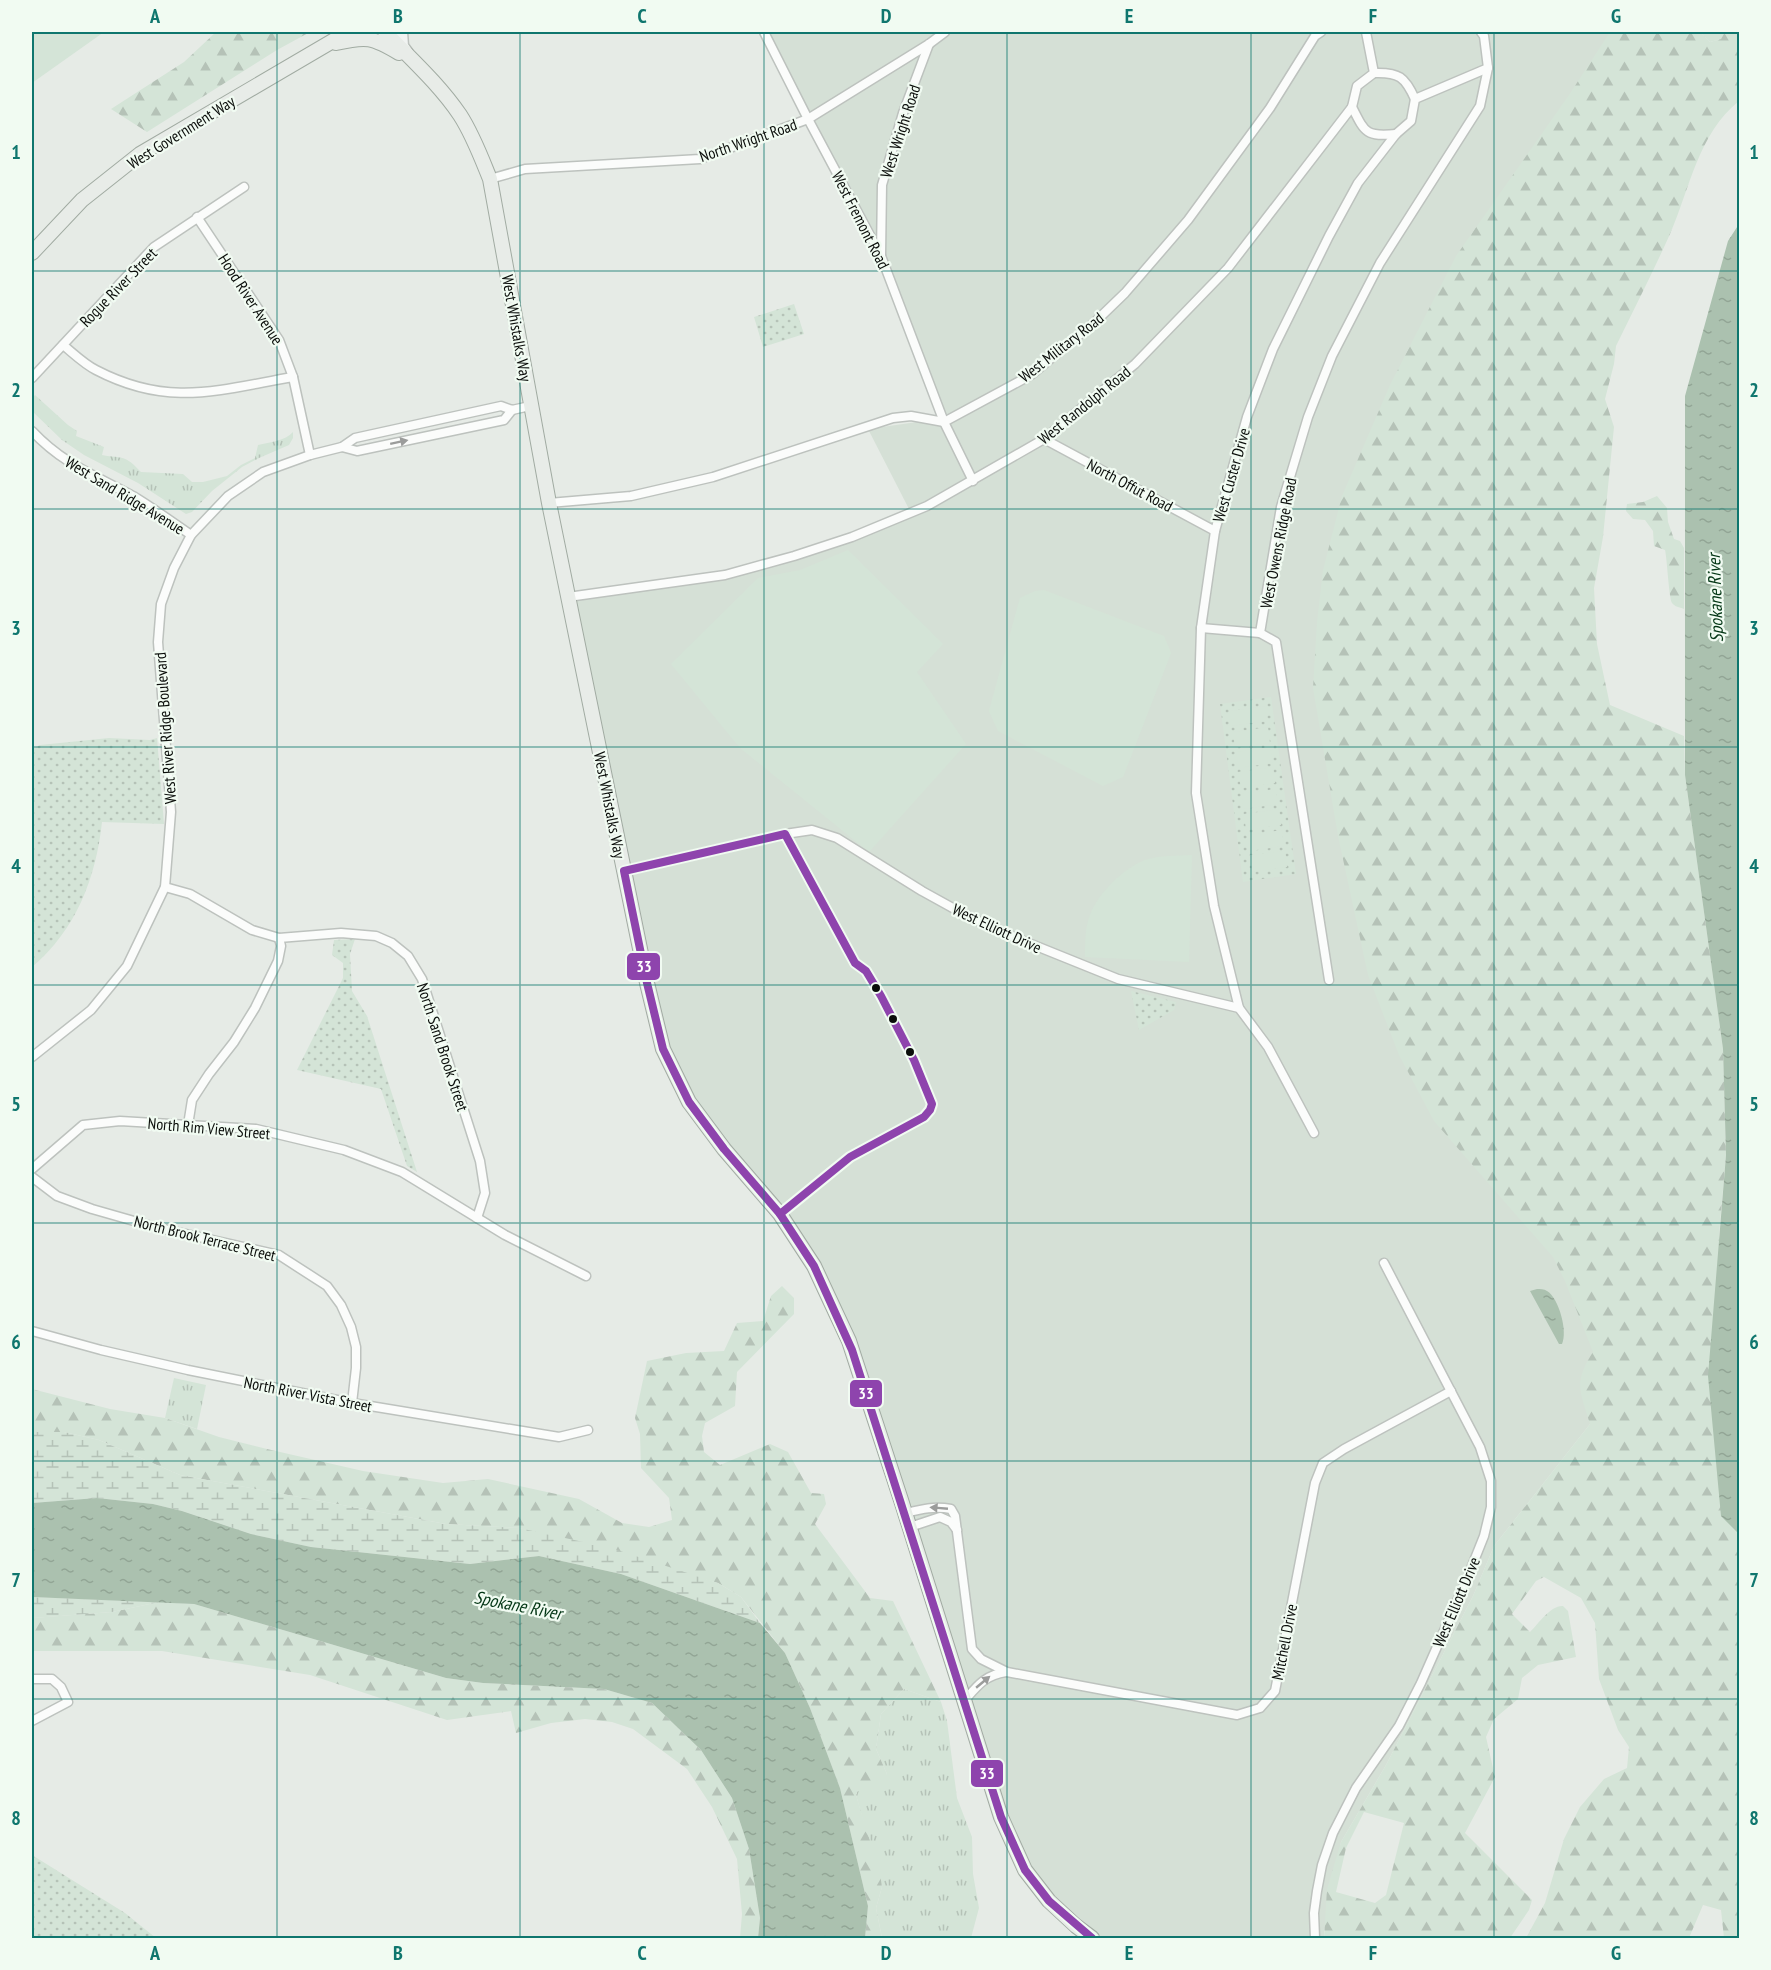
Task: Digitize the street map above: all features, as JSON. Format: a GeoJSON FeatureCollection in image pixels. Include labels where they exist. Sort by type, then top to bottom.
{"type":"FeatureCollection","features":[{"type":"Feature","properties":{"kind":"main road","name":"West Government Way"},"geometry":{"type":"LineString","coordinates":[[32,253],[82,200],[140,154],[348,32]]}},
{"type":"Feature","properties":{"kind":"main road","name":"West Whistalks Way"},"geometry":{"type":"LineString","coordinates":[[385,32],[438,87],[460,115],[470,132],[490,179],[549,503],[647,983],[663,1049],[689,1102],[724,1149],[780,1214],[814,1266],[849,1341],[906,1513],[1000,1818],[1025,1870],[1049,1901],[1092,1938]]}},
{"type":"Feature","properties":{"kind":"main road"},"geometry":{"type":"LineString","coordinates":[[401,32],[402,46],[411,59]]}},
{"type":"Feature","properties":{"kind":"main road"},"geometry":{"type":"LineString","coordinates":[[325,45],[370,38],[382,42],[411,59]]}},
{"type":"Feature","properties":{"kind":"street","name":"West Fremont Road"},"geometry":{"type":"LineString","coordinates":[[764,32],[881,256],[944,422],[972,481]]}},
{"type":"Feature","properties":{"kind":"street","name":"North Wright Road"},"geometry":{"type":"LineString","coordinates":[[490,179],[525,169],[700,159],[808,120],[945,32]]}},
{"type":"Feature","properties":{"kind":"street"},"geometry":{"type":"LineString","coordinates":[[1366,32],[1374,73],[1390,72],[1400,76],[1408,83],[1415,99],[1488,68],[1484,36],[1481,32]]}},
{"type":"Feature","properties":{"kind":"street","name":"West Military Road"},"geometry":{"type":"LineString","coordinates":[[944,422],[1031,375],[1096,321],[1125,293],[1188,220],[1224,171],[1270,108],[1315,33]]}},
{"type":"Feature","properties":{"kind":"street","name":"West Wright Road"},"geometry":{"type":"LineString","coordinates":[[881,256],[882,185],[903,113],[929,44]]}},
{"type":"Feature","properties":{"kind":"street","name":"West Owens Ridge Road"},"geometry":{"type":"LineString","coordinates":[[1260,633],[1281,507],[1308,417],[1332,356],[1380,263],[1480,106],[1488,68]]}},
{"type":"Feature","properties":{"kind":"street","name":"West Randolph Road"},"geometry":{"type":"LineString","coordinates":[[568,597],[725,575],[852,537],[920,509],[1044,439],[1135,363],[1228,268],[1352,107],[1357,86],[1374,73]]}},
{"type":"Feature","properties":{"kind":"street","name":"West Custer Drive"},"geometry":{"type":"LineString","coordinates":[[1239,1008],[1214,906],[1196,793],[1201,628],[1215,531],[1247,417],[1273,349],[1358,183],[1396,134],[1411,121],[1415,99]]}},
{"type":"Feature","properties":{"kind":"street"},"geometry":{"type":"LineString","coordinates":[[1352,107],[1366,131],[1378,136],[1396,134]]}},
{"type":"Feature","properties":{"kind":"street","name":"Rogue River Street"},"geometry":{"type":"LineString","coordinates":[[32,378],[148,253],[197,217],[244,187]]}},
{"type":"Feature","properties":{"kind":"street","name":"Hood River Avenue"},"geometry":{"type":"LineString","coordinates":[[197,217],[279,340],[293,377],[310,455]]}},
{"type":"Feature","properties":{"kind":"street"},"geometry":{"type":"LineString","coordinates":[[63,345],[93,369],[126,384],[159,392],[209,393],[293,377]]}},
{"type":"Feature","properties":{"kind":"street","name":"West River Ridge Boulevard"},"geometry":{"type":"LineString","coordinates":[[32,1057],[91,1010],[127,966],[165,887],[171,812],[158,642],[161,604],[174,568],[191,535],[228,496],[263,472],[310,455],[342,447],[355,438],[501,405],[512,410]]}},
{"type":"Feature","properties":{"kind":"street","name":"West River Ridge Boulevard"},"geometry":{"type":"LineString","coordinates":[[342,447],[357,451],[504,420],[512,410],[530,405]]}},
{"type":"Feature","properties":{"kind":"street"},"geometry":{"type":"LineString","coordinates":[[549,503],[631,496],[713,477],[893,418],[911,416],[944,422]]}},
{"type":"Feature","properties":{"kind":"street","name":"West Sand Ridge Avenue"},"geometry":{"type":"LineString","coordinates":[[32,431],[76,468],[132,496],[191,535]]}},
{"type":"Feature","properties":{"kind":"street","name":"North Offut Road"},"geometry":{"type":"LineString","coordinates":[[1044,439],[1215,531]]}},
{"type":"Feature","properties":{"kind":"street"},"geometry":{"type":"LineString","coordinates":[[1201,628],[1260,633],[1276,642],[1329,980]]}},
{"type":"Feature","properties":{"kind":"street","name":"West Elliott Drive"},"geometry":{"type":"LineString","coordinates":[[624,871],[785,834],[812,830],[837,838],[922,891],[999,932],[1118,979],[1239,1008]]}},
{"type":"Feature","properties":{"kind":"street","name":"North Sand Brook Street"},"geometry":{"type":"LineString","coordinates":[[165,887],[190,894],[252,930],[279,938],[341,933],[375,936],[392,943],[408,956],[422,979],[480,1161],[485,1193],[477,1218]]}},
{"type":"Feature","properties":{"kind":"street"},"geometry":{"type":"LineString","coordinates":[[188,1125],[192,1100],[208,1074],[234,1042],[255,1008],[278,961],[281,946],[279,938]]}},
{"type":"Feature","properties":{"kind":"street"},"geometry":{"type":"LineString","coordinates":[[1239,1008],[1269,1047],[1314,1133]]}},
{"type":"Feature","properties":{"kind":"street","name":"North Rim View Street"},"geometry":{"type":"LineString","coordinates":[[32,1169],[83,1125],[120,1120],[256,1129],[344,1150],[402,1172],[505,1235],[586,1276]]}},
{"type":"Feature","properties":{"kind":"street","name":"North Brook Terrace Street"},"geometry":{"type":"LineString","coordinates":[[32,1177],[57,1196],[92,1209],[165,1229],[279,1255],[327,1286],[341,1305],[351,1327],[356,1347],[352,1403]]}},
{"type":"Feature","properties":{"kind":"street","name":"West Elliott Drive"},"geometry":{"type":"LineString","coordinates":[[1315,1938],[1314,1913],[1318,1880],[1333,1833],[1352,1795],[1407,1712],[1466,1581],[1488,1521],[1492,1494],[1487,1467],[1480,1447],[1384,1263]]}},
{"type":"Feature","properties":{"kind":"street","name":"North River Vista Street"},"geometry":{"type":"LineString","coordinates":[[32,1331],[188,1370],[352,1403],[559,1437],[588,1430]]}},
{"type":"Feature","properties":{"kind":"street","name":"Mitchell Drive"},"geometry":{"type":"LineString","coordinates":[[957,1530],[972,1649],[981,1659],[1007,1672],[1237,1715],[1260,1708],[1275,1691],[1315,1483],[1323,1463],[1344,1449],[1451,1391]]}},
{"type":"Feature","properties":{"kind":"street"},"geometry":{"type":"LineString","coordinates":[[906,1513],[927,1507],[951,1509],[955,1516],[957,1530]]}},
{"type":"Feature","properties":{"kind":"street"},"geometry":{"type":"LineString","coordinates":[[910,1527],[940,1517],[951,1522],[957,1530]]}},
{"type":"Feature","properties":{"kind":"street"},"geometry":{"type":"LineString","coordinates":[[964,1701],[982,1680],[993,1674],[1007,1672]]}},
{"type":"Feature","properties":{"kind":"street"},"geometry":{"type":"LineString","coordinates":[[32,1679],[52,1678],[61,1687],[68,1702],[32,1721]]}},
{"type":"Feature","properties":{"kind":"shaded area"},"geometry":{"type":"Polygon","coordinates":[[[769,32],[1618,32],[1539,172],[1599,1304],[1590,1424],[1494,1546],[1473,1596],[1386,1765],[1341,1842],[1324,1938],[1092,1938],[1025,1870],[901,1500],[814,1266],[724,1149],[663,1049],[568,597],[725,575],[852,537],[909,509],[868,429],[945,418],[886,263],[808,116],[769,32]]]}},
{"type":"Feature","properties":{"kind":"green space"},"geometry":{"type":"Polygon","coordinates":[[[32,32],[104,32],[32,83],[32,32]]]}},
{"type":"Feature","properties":{"kind":"green space"},"geometry":{"type":"Polygon","coordinates":[[[216,32],[310,32],[277,50],[147,132],[111,109],[184,62],[216,32]]]}},
{"type":"Feature","properties":{"kind":"green space"},"geometry":{"type":"Polygon","coordinates":[[[1610,32],[1703,32],[1702,34],[1710,42],[1721,39],[1725,32],[1739,32],[1739,101],[1725,114],[1704,145],[1670,234],[1616,346],[1605,399],[1614,427],[1603,537],[1594,588],[1597,644],[1610,705],[1684,736],[1685,775],[1723,1049],[1726,1155],[1719,1236],[1740,1475],[1739,1938],[1724,1938],[1721,1910],[1703,1905],[1689,1938],[1526,1938],[1545,1903],[1564,1839],[1580,1807],[1604,1779],[1627,1768],[1629,1747],[1618,1730],[1599,1679],[1595,1623],[1581,1598],[1544,1577],[1536,1581],[1512,1614],[1530,1632],[1550,1611],[1563,1606],[1568,1611],[1576,1657],[1538,1665],[1522,1678],[1518,1699],[1494,1719],[1486,1737],[1495,1777],[1465,1833],[1532,1900],[1529,1910],[1510,1938],[1324,1938],[1327,1889],[1341,1842],[1386,1765],[1473,1596],[1494,1546],[1590,1424],[1580,1387],[1583,1372],[1593,1352],[1565,1281],[1553,1257],[1434,1121],[1399,1055],[1368,975],[1338,836],[1313,688],[1323,570],[1342,496],[1390,385],[1456,256],[1569,95],[1610,32]],[[1364,1812],[1346,1848],[1336,1892],[1375,1903],[1386,1895],[1404,1823],[1364,1812]]]}},
{"type":"Feature","properties":{"kind":"green space"},"geometry":{"type":"Polygon","coordinates":[[[1703,32],[1725,32],[1721,39],[1710,42],[1702,34],[1703,32]]]}},
{"type":"Feature","properties":{"kind":"green space"},"geometry":{"type":"Polygon","coordinates":[[[794,304],[804,334],[763,347],[754,317],[794,304]]]}},
{"type":"Feature","properties":{"kind":"green space"},"geometry":{"type":"Polygon","coordinates":[[[35,395],[77,431],[76,436],[104,447],[102,455],[127,460],[141,472],[183,474],[192,482],[203,482],[227,476],[255,458],[258,445],[282,439],[293,432],[293,438],[289,445],[242,467],[212,491],[192,512],[186,514],[138,483],[84,455],[62,440],[32,411],[32,399],[35,395]]]}},
{"type":"Feature","properties":{"kind":"green space"},"geometry":{"type":"Polygon","coordinates":[[[1657,496],[1667,508],[1668,522],[1674,539],[1680,541],[1684,548],[1684,609],[1674,605],[1671,600],[1665,550],[1654,546],[1653,531],[1645,520],[1633,519],[1626,511],[1627,504],[1643,502],[1657,496]]]}},
{"type":"Feature","properties":{"kind":"green space"},"geometry":{"type":"Polygon","coordinates":[[[848,550],[943,644],[917,672],[966,744],[869,852],[740,748],[671,664],[758,578],[800,570],[848,550]]]}},
{"type":"Feature","properties":{"kind":"green space"},"geometry":{"type":"Polygon","coordinates":[[[1044,590],[1164,636],[1171,653],[1123,777],[1103,786],[998,731],[989,711],[1020,598],[1035,591],[1044,590]]]}},
{"type":"Feature","properties":{"kind":"green space"},"geometry":{"type":"Polygon","coordinates":[[[1271,697],[1296,874],[1243,882],[1220,704],[1271,697]]]}},
{"type":"Feature","properties":{"kind":"green space"},"geometry":{"type":"Polygon","coordinates":[[[1265,706],[1267,721],[1232,726],[1230,711],[1265,706]]]}},
{"type":"Feature","properties":{"kind":"green space"},"geometry":{"type":"Polygon","coordinates":[[[1268,727],[1270,743],[1235,748],[1233,732],[1268,727]]]}},
{"type":"Feature","properties":{"kind":"green space"},"geometry":{"type":"Polygon","coordinates":[[[109,738],[150,740],[157,738],[164,824],[102,822],[95,863],[81,902],[61,937],[32,967],[32,749],[40,745],[109,738]]]}},
{"type":"Feature","properties":{"kind":"green space"},"geometry":{"type":"Polygon","coordinates":[[[1270,747],[1273,763],[1238,768],[1236,752],[1270,747]]]}},
{"type":"Feature","properties":{"kind":"green space"},"geometry":{"type":"Polygon","coordinates":[[[1273,767],[1275,783],[1241,788],[1238,772],[1273,767]]]}},
{"type":"Feature","properties":{"kind":"green space"},"geometry":{"type":"Polygon","coordinates":[[[1276,789],[1278,804],[1244,809],[1241,794],[1276,789]]]}},
{"type":"Feature","properties":{"kind":"green space"},"geometry":{"type":"Polygon","coordinates":[[[1279,809],[1281,825],[1246,830],[1244,814],[1279,809]]]}},
{"type":"Feature","properties":{"kind":"green space"},"geometry":{"type":"Polygon","coordinates":[[[1282,830],[1284,846],[1250,851],[1247,835],[1282,830]]]}},
{"type":"Feature","properties":{"kind":"green space"},"geometry":{"type":"Polygon","coordinates":[[[1285,851],[1287,867],[1252,872],[1250,855],[1285,851]]]}},
{"type":"Feature","properties":{"kind":"green space"},"geometry":{"type":"Polygon","coordinates":[[[1192,855],[1189,962],[1085,957],[1086,930],[1090,915],[1105,890],[1120,875],[1151,858],[1192,855]]]}},
{"type":"Feature","properties":{"kind":"green space"},"geometry":{"type":"Polygon","coordinates":[[[355,939],[350,954],[352,991],[367,1016],[417,1172],[407,1166],[381,1089],[297,1070],[343,978],[343,963],[332,955],[334,940],[355,939]]]}},
{"type":"Feature","properties":{"kind":"green space"},"geometry":{"type":"Polygon","coordinates":[[[1131,991],[1176,1002],[1174,1010],[1139,1030],[1131,991]]]}},
{"type":"Feature","properties":{"kind":"green space"},"geometry":{"type":"Polygon","coordinates":[[[782,1286],[794,1298],[794,1314],[737,1372],[735,1406],[705,1423],[702,1436],[704,1452],[720,1465],[770,1444],[788,1452],[811,1493],[824,1494],[826,1504],[815,1524],[870,1598],[893,1601],[941,1702],[904,1689],[881,1714],[876,1749],[887,1774],[880,1786],[870,1792],[858,1790],[856,1795],[880,1874],[882,1887],[876,1908],[882,1938],[865,1938],[868,1906],[840,1788],[810,1708],[785,1653],[741,1597],[718,1583],[519,1528],[446,1524],[180,1475],[99,1440],[64,1432],[32,1432],[32,1389],[110,1409],[165,1418],[219,1437],[363,1471],[443,1483],[488,1479],[579,1499],[622,1523],[649,1527],[672,1520],[669,1498],[641,1468],[640,1434],[635,1418],[647,1361],[686,1353],[724,1351],[737,1323],[763,1321],[771,1296],[782,1286]]]}},
{"type":"Feature","properties":{"kind":"green space"},"geometry":{"type":"Polygon","coordinates":[[[174,1378],[206,1385],[197,1429],[165,1418],[174,1378]]]}},
{"type":"Feature","properties":{"kind":"green space"},"geometry":{"type":"Polygon","coordinates":[[[32,1432],[64,1432],[99,1440],[180,1475],[446,1524],[519,1528],[611,1548],[718,1583],[741,1597],[760,1623],[621,1574],[539,1556],[470,1564],[311,1547],[251,1534],[153,1504],[97,1498],[32,1503],[32,1432]]]}},
{"type":"Feature","properties":{"kind":"green space"},"geometry":{"type":"Polygon","coordinates":[[[32,1597],[159,1602],[112,1612],[33,1618],[32,1597]]]}},
{"type":"Feature","properties":{"kind":"green space"},"geometry":{"type":"Polygon","coordinates":[[[159,1602],[194,1604],[446,1678],[483,1683],[604,1689],[652,1703],[701,1750],[732,1798],[749,1849],[760,1918],[758,1938],[740,1938],[742,1914],[737,1859],[712,1807],[687,1769],[633,1729],[612,1722],[585,1719],[551,1723],[516,1733],[511,1711],[447,1720],[310,1675],[162,1651],[32,1651],[32,1618],[112,1612],[159,1602]]]}},
{"type":"Feature","properties":{"kind":"green space"},"geometry":{"type":"Polygon","coordinates":[[[904,1689],[941,1702],[947,1721],[957,1798],[972,1837],[973,1874],[979,1908],[971,1938],[882,1938],[876,1908],[882,1887],[856,1795],[858,1790],[887,1774],[876,1749],[881,1714],[904,1689]]]}},
{"type":"Feature","properties":{"kind":"green space"},"geometry":{"type":"Polygon","coordinates":[[[32,1855],[125,1913],[156,1938],[32,1938],[32,1855]]]}},
{"type":"Feature","properties":{"kind":"water","name":"Spokane River"},"geometry":{"type":"Polygon","coordinates":[[[1739,224],[1739,1534],[1721,1516],[1708,1376],[1726,1155],[1723,1049],[1685,775],[1685,396],[1728,241],[1739,224]]]}},
{"type":"Feature","properties":{"kind":"water"},"geometry":{"type":"Polygon","coordinates":[[[1537,1289],[1547,1291],[1559,1308],[1564,1332],[1562,1344],[1559,1344],[1530,1291],[1537,1289]]]}},
{"type":"Feature","properties":{"kind":"water","name":"Spokane River"},"geometry":{"type":"Polygon","coordinates":[[[97,1498],[153,1504],[251,1534],[311,1547],[470,1564],[539,1556],[621,1574],[760,1623],[785,1653],[810,1708],[840,1788],[868,1906],[865,1938],[758,1938],[760,1918],[749,1849],[732,1798],[701,1750],[652,1703],[604,1689],[483,1683],[446,1678],[194,1604],[32,1597],[32,1503],[97,1498]]]}},
{"type":"Feature","properties":{"kind":"transit line","name":"33"},"geometry":{"type":"LineString","coordinates":[[785,834],[855,963],[866,971],[881,996],[914,1060],[932,1104],[924,1117],[850,1157],[780,1214],[724,1149],[689,1102],[663,1049],[624,871],[785,834]]}},
{"type":"Feature","properties":{"kind":"transit line","name":"33"},"geometry":{"type":"LineString","coordinates":[[780,1214],[814,1266],[852,1350],[1001,1817],[1025,1870],[1049,1901],[1092,1938]]}}]}
